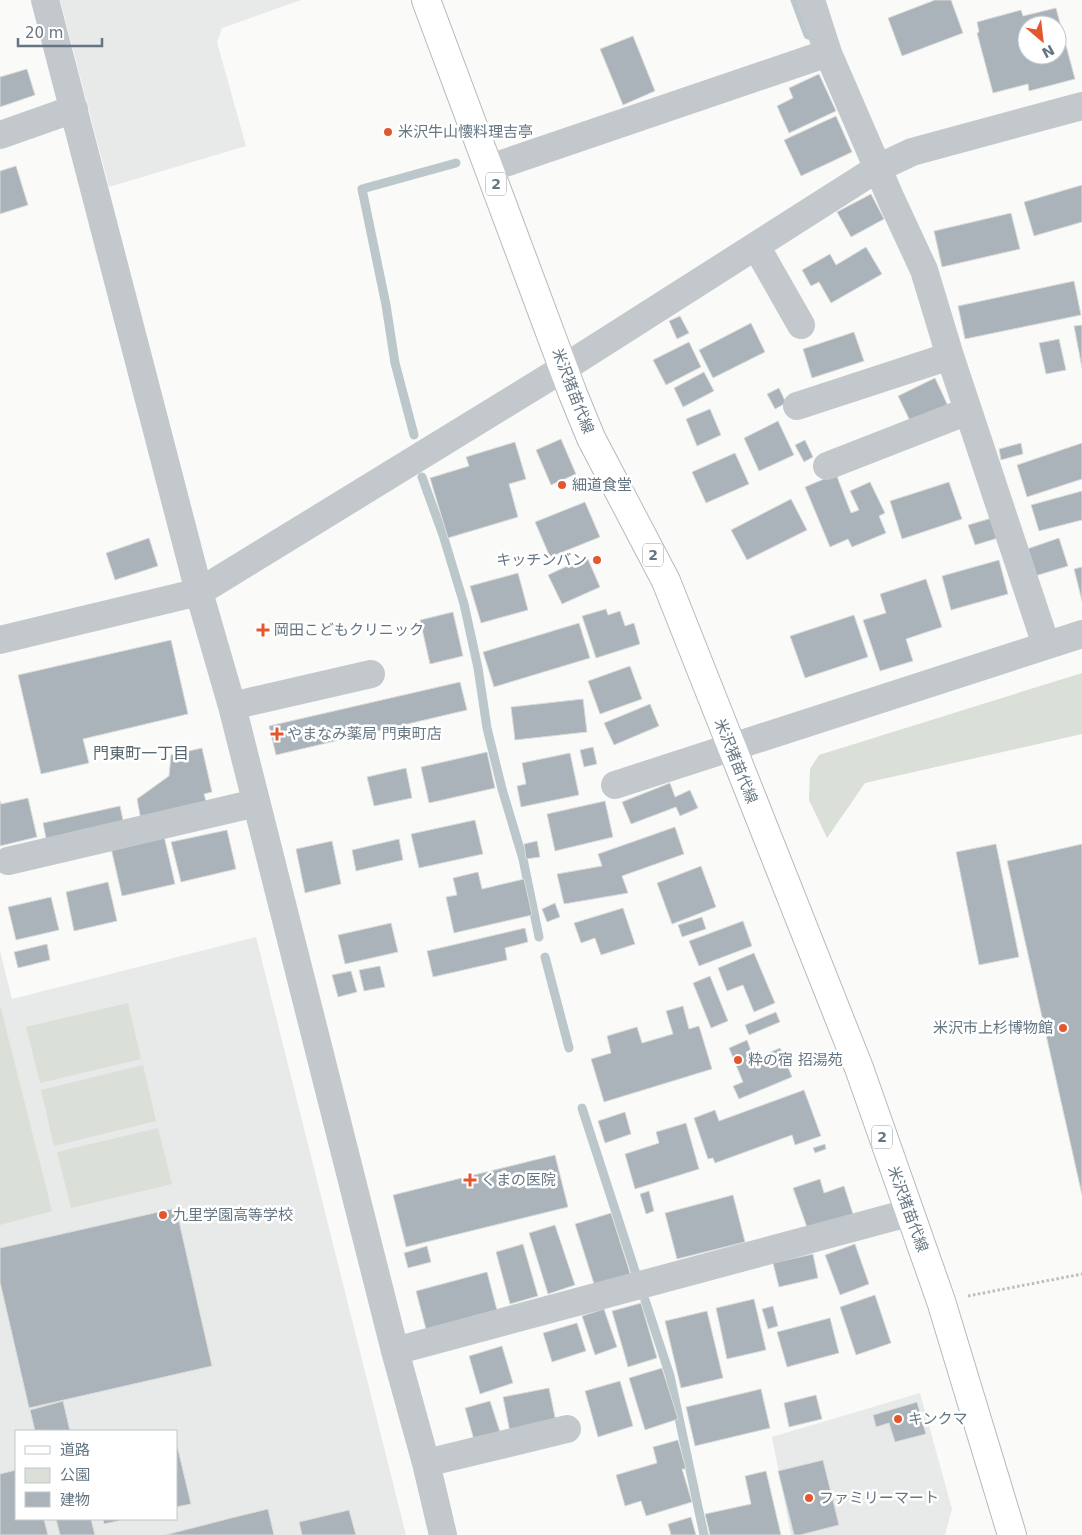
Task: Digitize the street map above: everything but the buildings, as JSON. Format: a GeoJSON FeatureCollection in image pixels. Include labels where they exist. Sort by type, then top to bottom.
{"type":"FeatureCollection","features":[{"type":"Feature","properties":{"kind":"main road","name":"米沢猪苗代線"},"geometry":{"type":"LineString","coordinates":[[426,0],[591,438],[666,581],[858,1068],[908,1213],[941,1301],[1012,1535]]}},
{"type":"Feature","properties":{"kind":"street"},"geometry":{"type":"LineString","coordinates":[[45,0],[199,592],[232,706],[395,1351],[426,1462],[443,1535]]}},
{"type":"Feature","properties":{"kind":"street"},"geometry":{"type":"LineString","coordinates":[[811,0],[828,53],[924,270],[950,356],[1046,645]]}},
{"type":"Feature","properties":{"kind":"street"},"geometry":{"type":"LineString","coordinates":[[490,168],[828,53]]}},
{"type":"Feature","properties":{"kind":"street"},"geometry":{"type":"LineString","coordinates":[[0,640],[199,592],[564,368],[878,168],[912,152],[1082,106]]}},
{"type":"Feature","properties":{"kind":"street"},"geometry":{"type":"LineString","coordinates":[[0,135],[74,109]]}},
{"type":"Feature","properties":{"kind":"street"},"geometry":{"type":"LineString","coordinates":[[756,246],[801,325]]}},
{"type":"Feature","properties":{"kind":"street"},"geometry":{"type":"LineString","coordinates":[[797,406],[950,356]]}},
{"type":"Feature","properties":{"kind":"street"},"geometry":{"type":"LineString","coordinates":[[827,466],[968,411]]}},
{"type":"Feature","properties":{"kind":"street"},"geometry":{"type":"LineString","coordinates":[[615,784],[1082,634]]}},
{"type":"Feature","properties":{"kind":"street"},"geometry":{"type":"LineString","coordinates":[[232,706],[371,674]]}},
{"type":"Feature","properties":{"kind":"street"},"geometry":{"type":"LineString","coordinates":[[8,861],[256,803]]}},
{"type":"Feature","properties":{"kind":"street"},"geometry":{"type":"LineString","coordinates":[[395,1351],[908,1213]]}},
{"type":"Feature","properties":{"kind":"street"},"geometry":{"type":"LineString","coordinates":[[426,1462],[567,1429]]}},
{"type":"Feature","properties":{"kind":"path"},"geometry":{"type":"LineString","coordinates":[[941,1301],[1082,1274]]}},
{"type":"Feature","properties":{"kind":"shaded area"},"geometry":{"type":"Polygon","coordinates":[[[60,0],[301,0],[222,28],[217,42],[246,146],[109,187],[60,0]]]}},
{"type":"Feature","properties":{"kind":"shaded area","name":"九里学園高等学校"},"geometry":{"type":"Polygon","coordinates":[[[256,937],[406,1535],[0,1535],[0,951],[12,999],[256,937]]]}},
{"type":"Feature","properties":{"kind":"shaded area"},"geometry":{"type":"Polygon","coordinates":[[[920,1393],[952,1509],[945,1535],[791,1535],[772,1437],[920,1393]]]}},
{"type":"Feature","properties":{"kind":"green space"},"geometry":{"type":"Polygon","coordinates":[[[1082,673],[1082,734],[865,783],[827,838],[809,800],[810,769],[819,755],[1082,673]]]}},
{"type":"Feature","properties":{"kind":"green space"},"geometry":{"type":"Polygon","coordinates":[[[128,1003],[141,1059],[40,1083],[26,1027],[128,1003]]]}},
{"type":"Feature","properties":{"kind":"green space"},"geometry":{"type":"Polygon","coordinates":[[[0,1005],[52,1211],[0,1225],[0,1005]]]}},
{"type":"Feature","properties":{"kind":"green space"},"geometry":{"type":"Polygon","coordinates":[[[143,1065],[156,1121],[54,1146],[41,1090],[143,1065]]]}},
{"type":"Feature","properties":{"kind":"green space"},"geometry":{"type":"Polygon","coordinates":[[[158,1128],[172,1184],[71,1208],[57,1152],[158,1128]]]}},
{"type":"Feature","properties":{"kind":"waterway"},"geometry":{"type":"LineString","coordinates":[[795,0],[808,35]]}},
{"type":"Feature","properties":{"kind":"waterway"},"geometry":{"type":"LineString","coordinates":[[414,435],[395,363],[386,305],[362,189],[456,163]]}},
{"type":"Feature","properties":{"kind":"waterway"},"geometry":{"type":"LineString","coordinates":[[422,477],[443,535],[464,604],[478,668],[487,728],[502,789],[523,859],[539,937]]}},
{"type":"Feature","properties":{"kind":"waterway"},"geometry":{"type":"LineString","coordinates":[[545,957],[569,1048]]}},
{"type":"Feature","properties":{"kind":"waterway"},"geometry":{"type":"LineString","coordinates":[[582,1108],[636,1274]]}},
{"type":"Feature","properties":{"kind":"waterway"},"geometry":{"type":"LineString","coordinates":[[645,1300],[670,1376],[704,1535]]}},
{"type":"Feature","properties":{"kind":"place","name":"米沢牛山懐料理吉亭"},"geometry":{"type":"Point","coordinates":[388,132]}},
{"type":"Feature","properties":{"kind":"place","name":"細道食堂"},"geometry":{"type":"Point","coordinates":[562,485]}},
{"type":"Feature","properties":{"kind":"place","name":"キッチンバン"},"geometry":{"type":"Point","coordinates":[597,560]}},
{"type":"Feature","properties":{"kind":"place","name":"岡田こどもクリニック"},"geometry":{"type":"Point","coordinates":[263,630]}},
{"type":"Feature","properties":{"kind":"place","name":"やまなみ薬局 門東町店"},"geometry":{"type":"Point","coordinates":[277,734]}},
{"type":"Feature","properties":{"kind":"place","name":"米沢市上杉博物館"},"geometry":{"type":"Point","coordinates":[1063,1028]}},
{"type":"Feature","properties":{"kind":"place","name":"粋の宿 招湯苑"},"geometry":{"type":"Point","coordinates":[738,1060]}},
{"type":"Feature","properties":{"kind":"place","name":"くまの医院"},"geometry":{"type":"Point","coordinates":[470,1180]}},
{"type":"Feature","properties":{"kind":"place","name":"九里学園高等学校"},"geometry":{"type":"Point","coordinates":[163,1215]}},
{"type":"Feature","properties":{"kind":"place","name":"キンクマ"},"geometry":{"type":"Point","coordinates":[898,1419]}},
{"type":"Feature","properties":{"kind":"place","name":"ファミリーマート"},"geometry":{"type":"Point","coordinates":[809,1498]}},
{"type":"Feature","properties":{"kind":"district","name":"門東町一丁目"},"geometry":{"type":"Point","coordinates":[141,753]}}]}
